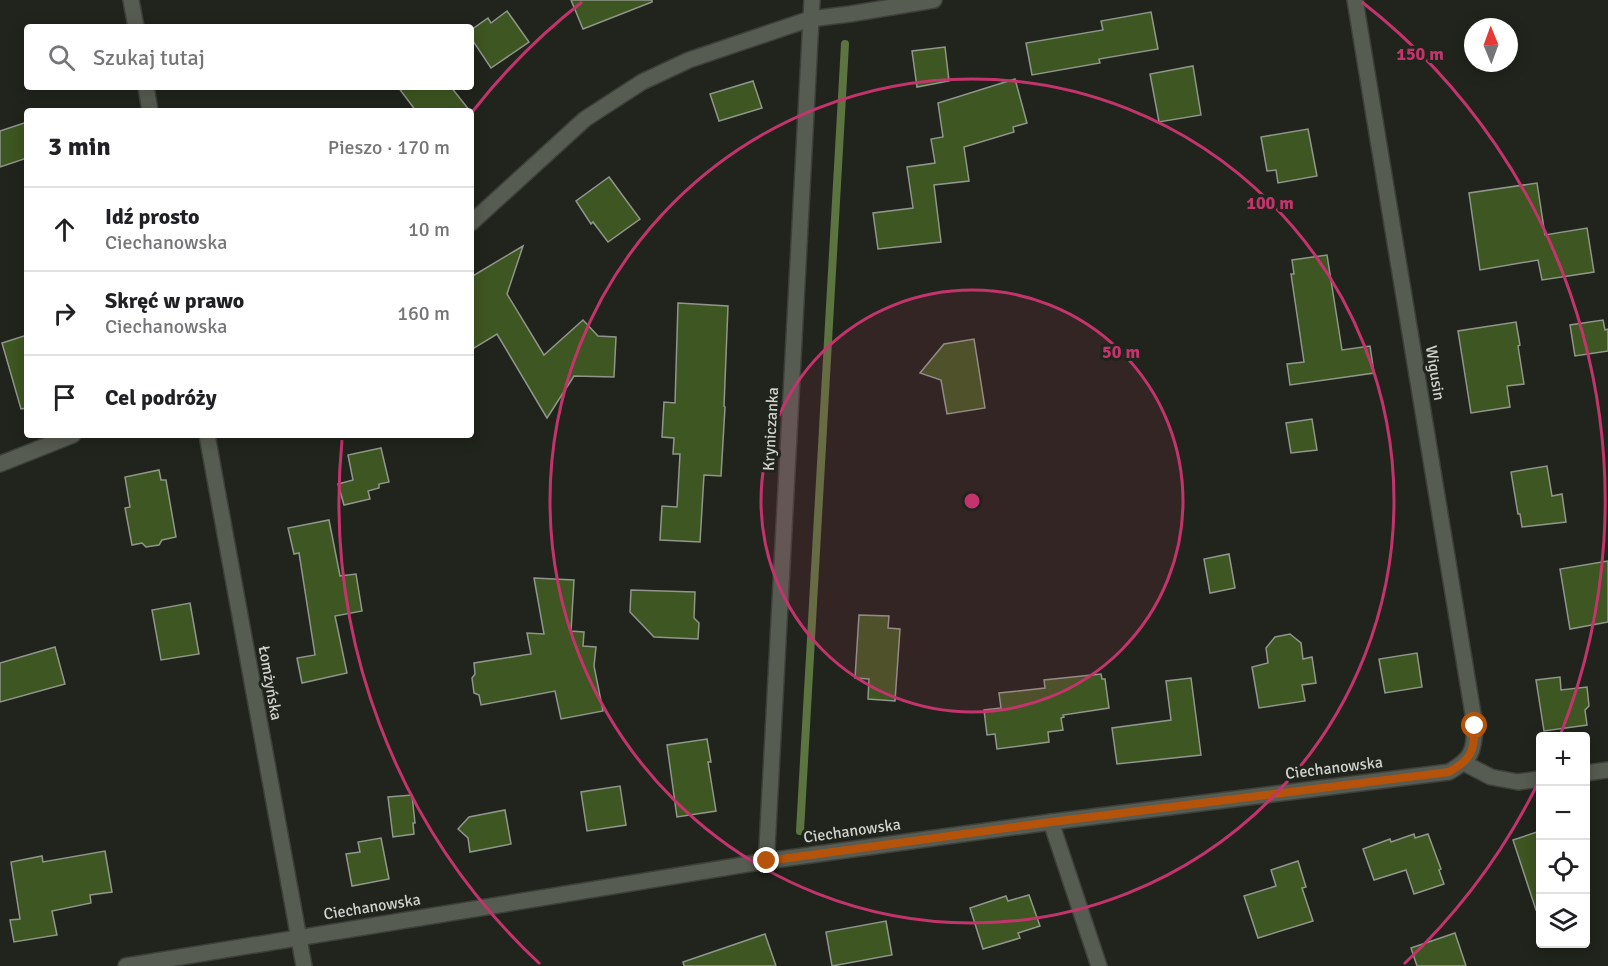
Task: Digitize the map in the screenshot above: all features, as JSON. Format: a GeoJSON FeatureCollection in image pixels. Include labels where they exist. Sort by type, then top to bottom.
{"type":"FeatureCollection","features":[{"type":"Feature","properties":{"kind":"street"},"geometry":{"type":"LineString","coordinates":[[131,0],[135,24]]}},
{"type":"Feature","properties":{"kind":"street","name":"Kryniczanka"},"geometry":{"type":"LineString","coordinates":[[767,861],[812,0]]}},
{"type":"Feature","properties":{"kind":"street"},"geometry":{"type":"LineString","coordinates":[[474,220],[585,119],[642,82],[689,60],[810,19],[934,0]]}},
{"type":"Feature","properties":{"kind":"street","name":"Wigusin"},"geometry":{"type":"LineString","coordinates":[[1355,0],[1475,726],[1475,739],[1468,758]]}},
{"type":"Feature","properties":{"kind":"street"},"geometry":{"type":"LineString","coordinates":[[146,90],[150,108]]}},
{"type":"Feature","properties":{"kind":"street"},"geometry":{"type":"LineString","coordinates":[[0,465],[66,438]]}},
{"type":"Feature","properties":{"kind":"street","name":"Łomżyńska"},"geometry":{"type":"LineString","coordinates":[[208,438],[304,966]]}},
{"type":"Feature","properties":{"kind":"street"},"geometry":{"type":"LineString","coordinates":[[1468,758],[1491,777],[1518,782],[1536,780]]}},
{"type":"Feature","properties":{"kind":"street","name":"Ciechanowska"},"geometry":{"type":"LineString","coordinates":[[126,966],[767,861],[1051,822],[1449,772],[1468,758]]}},
{"type":"Feature","properties":{"kind":"street"},"geometry":{"type":"LineString","coordinates":[[1590,772],[1608,770]]}},
{"type":"Feature","properties":{"kind":"street"},"geometry":{"type":"LineString","coordinates":[[1051,822],[1099,966]]}},
{"type":"Feature","properties":{"kind":"building"},"geometry":{"type":"Polygon","coordinates":[[[571,0],[652,0],[652,2],[583,29],[571,0]]]}},
{"type":"Feature","properties":{"kind":"building"},"geometry":{"type":"Polygon","coordinates":[[[507,11],[529,42],[491,68],[474,42],[474,28],[488,18],[491,23],[507,11]]]}},
{"type":"Feature","properties":{"kind":"building"},"geometry":{"type":"Polygon","coordinates":[[[1151,12],[1158,49],[1099,59],[1100,63],[1032,75],[1026,43],[1103,30],[1101,21],[1151,12]]]}},
{"type":"Feature","properties":{"kind":"building"},"geometry":{"type":"Polygon","coordinates":[[[945,47],[949,81],[917,87],[912,51],[945,47]]]}},
{"type":"Feature","properties":{"kind":"building"},"geometry":{"type":"Polygon","coordinates":[[[1193,66],[1201,115],[1159,122],[1150,74],[1193,66]]]}},
{"type":"Feature","properties":{"kind":"building"},"geometry":{"type":"Polygon","coordinates":[[[1015,79],[1027,123],[1013,127],[1014,132],[964,147],[969,181],[934,185],[941,242],[878,249],[873,213],[913,208],[907,167],[935,163],[931,139],[943,137],[938,103],[1015,79]]]}},
{"type":"Feature","properties":{"kind":"building"},"geometry":{"type":"Polygon","coordinates":[[[753,81],[762,108],[719,121],[710,94],[753,81]]]}},
{"type":"Feature","properties":{"kind":"building"},"geometry":{"type":"Polygon","coordinates":[[[400,90],[453,90],[468,108],[414,108],[400,90]]]}},
{"type":"Feature","properties":{"kind":"building"},"geometry":{"type":"Polygon","coordinates":[[[24,123],[24,159],[0,167],[0,131],[24,123]]]}},
{"type":"Feature","properties":{"kind":"building"},"geometry":{"type":"Polygon","coordinates":[[[1308,129],[1317,176],[1278,183],[1276,170],[1267,171],[1261,137],[1308,129]]]}},
{"type":"Feature","properties":{"kind":"building"},"geometry":{"type":"Polygon","coordinates":[[[609,177],[640,219],[608,242],[593,222],[591,224],[576,201],[609,177]]]}},
{"type":"Feature","properties":{"kind":"building"},"geometry":{"type":"Polygon","coordinates":[[[1537,183],[1545,235],[1587,228],[1594,272],[1542,280],[1538,260],[1480,270],[1469,193],[1537,183]]]}},
{"type":"Feature","properties":{"kind":"building"},"geometry":{"type":"Polygon","coordinates":[[[523,246],[507,294],[544,355],[583,320],[598,336],[616,337],[614,377],[574,376],[547,418],[497,334],[474,348],[474,275],[523,246]]]}},
{"type":"Feature","properties":{"kind":"building"},"geometry":{"type":"Polygon","coordinates":[[[1327,255],[1342,350],[1370,346],[1374,373],[1290,385],[1287,364],[1304,362],[1291,274],[1294,274],[1292,260],[1327,255]]]}},
{"type":"Feature","properties":{"kind":"building"},"geometry":{"type":"Polygon","coordinates":[[[678,303],[728,306],[721,476],[704,475],[700,542],[660,540],[662,506],[677,507],[680,454],[673,454],[674,438],[662,437],[664,402],[675,403],[678,303]]]}},
{"type":"Feature","properties":{"kind":"building"},"geometry":{"type":"Polygon","coordinates":[[[1603,320],[1605,330],[1608,329],[1608,351],[1575,356],[1570,325],[1603,320]]]}},
{"type":"Feature","properties":{"kind":"building"},"geometry":{"type":"Polygon","coordinates":[[[1516,322],[1524,384],[1507,386],[1510,407],[1471,413],[1458,331],[1516,322]]]}},
{"type":"Feature","properties":{"kind":"building"},"geometry":{"type":"Polygon","coordinates":[[[24,336],[24,408],[21,409],[2,343],[24,336]]]}},
{"type":"Feature","properties":{"kind":"building"},"geometry":{"type":"Polygon","coordinates":[[[974,339],[985,408],[947,414],[941,380],[920,373],[944,344],[974,339]]]}},
{"type":"Feature","properties":{"kind":"building"},"geometry":{"type":"Polygon","coordinates":[[[1312,419],[1317,450],[1291,453],[1286,423],[1312,419]]]}},
{"type":"Feature","properties":{"kind":"building"},"geometry":{"type":"Polygon","coordinates":[[[381,448],[389,482],[379,484],[379,488],[368,491],[370,499],[344,505],[338,484],[353,480],[348,455],[381,448]]]}},
{"type":"Feature","properties":{"kind":"building"},"geometry":{"type":"Polygon","coordinates":[[[1547,466],[1552,496],[1562,494],[1566,522],[1522,527],[1511,472],[1547,466]]]}},
{"type":"Feature","properties":{"kind":"building"},"geometry":{"type":"Polygon","coordinates":[[[159,470],[161,480],[166,480],[176,537],[162,540],[159,545],[146,547],[142,543],[132,545],[125,508],[130,507],[125,477],[159,470]]]}},
{"type":"Feature","properties":{"kind":"building"},"geometry":{"type":"Polygon","coordinates":[[[329,520],[340,576],[356,574],[362,611],[335,616],[347,673],[302,683],[297,658],[315,655],[299,553],[294,554],[288,528],[329,520]]]}},
{"type":"Feature","properties":{"kind":"building"},"geometry":{"type":"Polygon","coordinates":[[[1229,554],[1235,588],[1210,593],[1204,559],[1229,554]]]}},
{"type":"Feature","properties":{"kind":"building"},"geometry":{"type":"Polygon","coordinates":[[[1608,561],[1608,622],[1570,629],[1560,569],[1608,561]]]}},
{"type":"Feature","properties":{"kind":"building"},"geometry":{"type":"Polygon","coordinates":[[[534,578],[574,580],[571,631],[584,632],[583,646],[596,647],[594,666],[603,711],[561,719],[555,691],[481,705],[479,695],[474,693],[472,678],[475,674],[474,663],[531,654],[527,633],[544,634],[534,578]]]}},
{"type":"Feature","properties":{"kind":"building"},"geometry":{"type":"Polygon","coordinates":[[[631,590],[695,592],[694,618],[699,623],[698,639],[654,637],[630,612],[631,590]]]}},
{"type":"Feature","properties":{"kind":"building"},"geometry":{"type":"Polygon","coordinates":[[[190,603],[199,654],[161,660],[152,610],[190,603]]]}},
{"type":"Feature","properties":{"kind":"building"},"geometry":{"type":"Polygon","coordinates":[[[859,615],[889,616],[888,628],[900,629],[895,701],[868,699],[869,679],[855,678],[859,615]]]}},
{"type":"Feature","properties":{"kind":"building"},"geometry":{"type":"Polygon","coordinates":[[[1290,634],[1301,643],[1303,659],[1312,657],[1316,683],[1302,685],[1305,701],[1259,708],[1252,667],[1268,663],[1266,648],[1275,637],[1290,634]]]}},
{"type":"Feature","properties":{"kind":"building"},"geometry":{"type":"Polygon","coordinates":[[[55,647],[65,684],[0,702],[0,663],[55,647]]]}},
{"type":"Feature","properties":{"kind":"building"},"geometry":{"type":"Polygon","coordinates":[[[1417,653],[1422,687],[1385,693],[1379,659],[1417,653]]]}},
{"type":"Feature","properties":{"kind":"building"},"geometry":{"type":"Polygon","coordinates":[[[1101,674],[1102,679],[1105,679],[1109,708],[1063,715],[1064,717],[1061,718],[1063,730],[1048,732],[1049,742],[997,749],[995,734],[987,735],[984,710],[1001,708],[999,693],[1045,688],[1044,680],[1101,674]]]}},
{"type":"Feature","properties":{"kind":"building"},"geometry":{"type":"Polygon","coordinates":[[[1560,677],[1561,690],[1587,687],[1589,706],[1585,710],[1587,725],[1544,731],[1536,680],[1560,677]]]}},
{"type":"Feature","properties":{"kind":"building"},"geometry":{"type":"Polygon","coordinates":[[[1191,678],[1201,755],[1117,764],[1112,728],[1171,720],[1166,681],[1191,678]]]}},
{"type":"Feature","properties":{"kind":"building"},"geometry":{"type":"Polygon","coordinates":[[[707,739],[711,762],[708,762],[716,811],[677,817],[667,745],[707,739]]]}},
{"type":"Feature","properties":{"kind":"building"},"geometry":{"type":"Polygon","coordinates":[[[620,786],[626,825],[587,831],[581,792],[620,786]]]}},
{"type":"Feature","properties":{"kind":"building"},"geometry":{"type":"Polygon","coordinates":[[[412,795],[414,834],[393,837],[388,797],[412,795]]]}},
{"type":"Feature","properties":{"kind":"building"},"geometry":{"type":"Polygon","coordinates":[[[505,810],[511,844],[470,852],[468,838],[458,829],[469,817],[505,810]]]}},
{"type":"Feature","properties":{"kind":"building"},"geometry":{"type":"Polygon","coordinates":[[[1536,832],[1536,910],[1513,840],[1536,832]]]}},
{"type":"Feature","properties":{"kind":"building"},"geometry":{"type":"Polygon","coordinates":[[[1414,834],[1415,838],[1428,834],[1444,884],[1414,894],[1406,870],[1374,880],[1363,849],[1390,839],[1391,842],[1414,834]]]}},
{"type":"Feature","properties":{"kind":"building"},"geometry":{"type":"Polygon","coordinates":[[[381,838],[389,879],[352,886],[346,854],[360,852],[358,842],[381,838]]]}},
{"type":"Feature","properties":{"kind":"building"},"geometry":{"type":"Polygon","coordinates":[[[105,851],[112,892],[90,895],[91,903],[52,911],[57,935],[14,942],[10,920],[20,919],[11,862],[42,856],[43,862],[105,851]]]}},
{"type":"Feature","properties":{"kind":"building"},"geometry":{"type":"Polygon","coordinates":[[[1298,861],[1306,887],[1302,888],[1313,921],[1258,938],[1244,896],[1276,886],[1271,870],[1298,861]]]}},
{"type":"Feature","properties":{"kind":"building"},"geometry":{"type":"Polygon","coordinates":[[[1029,895],[1040,926],[1018,933],[1020,938],[983,949],[970,908],[1006,896],[1008,901],[1029,895]]]}},
{"type":"Feature","properties":{"kind":"building"},"geometry":{"type":"Polygon","coordinates":[[[886,921],[892,955],[832,966],[826,932],[886,921]]]}},
{"type":"Feature","properties":{"kind":"building"},"geometry":{"type":"Polygon","coordinates":[[[1455,933],[1466,966],[1417,966],[1411,948],[1455,933]]]}},
{"type":"Feature","properties":{"kind":"building"},"geometry":{"type":"Polygon","coordinates":[[[765,934],[776,966],[684,966],[683,962],[765,934]]]}},
{"type":"Feature","properties":{"kind":"waterway"},"geometry":{"type":"LineString","coordinates":[[800,831],[845,44]]}},
{"type":"Feature","properties":{"kind":"route"},"geometry":{"type":"LineString","coordinates":[[767,861],[1051,822],[1449,772],[1464,763],[1472,752],[1475,726]]}}]}
